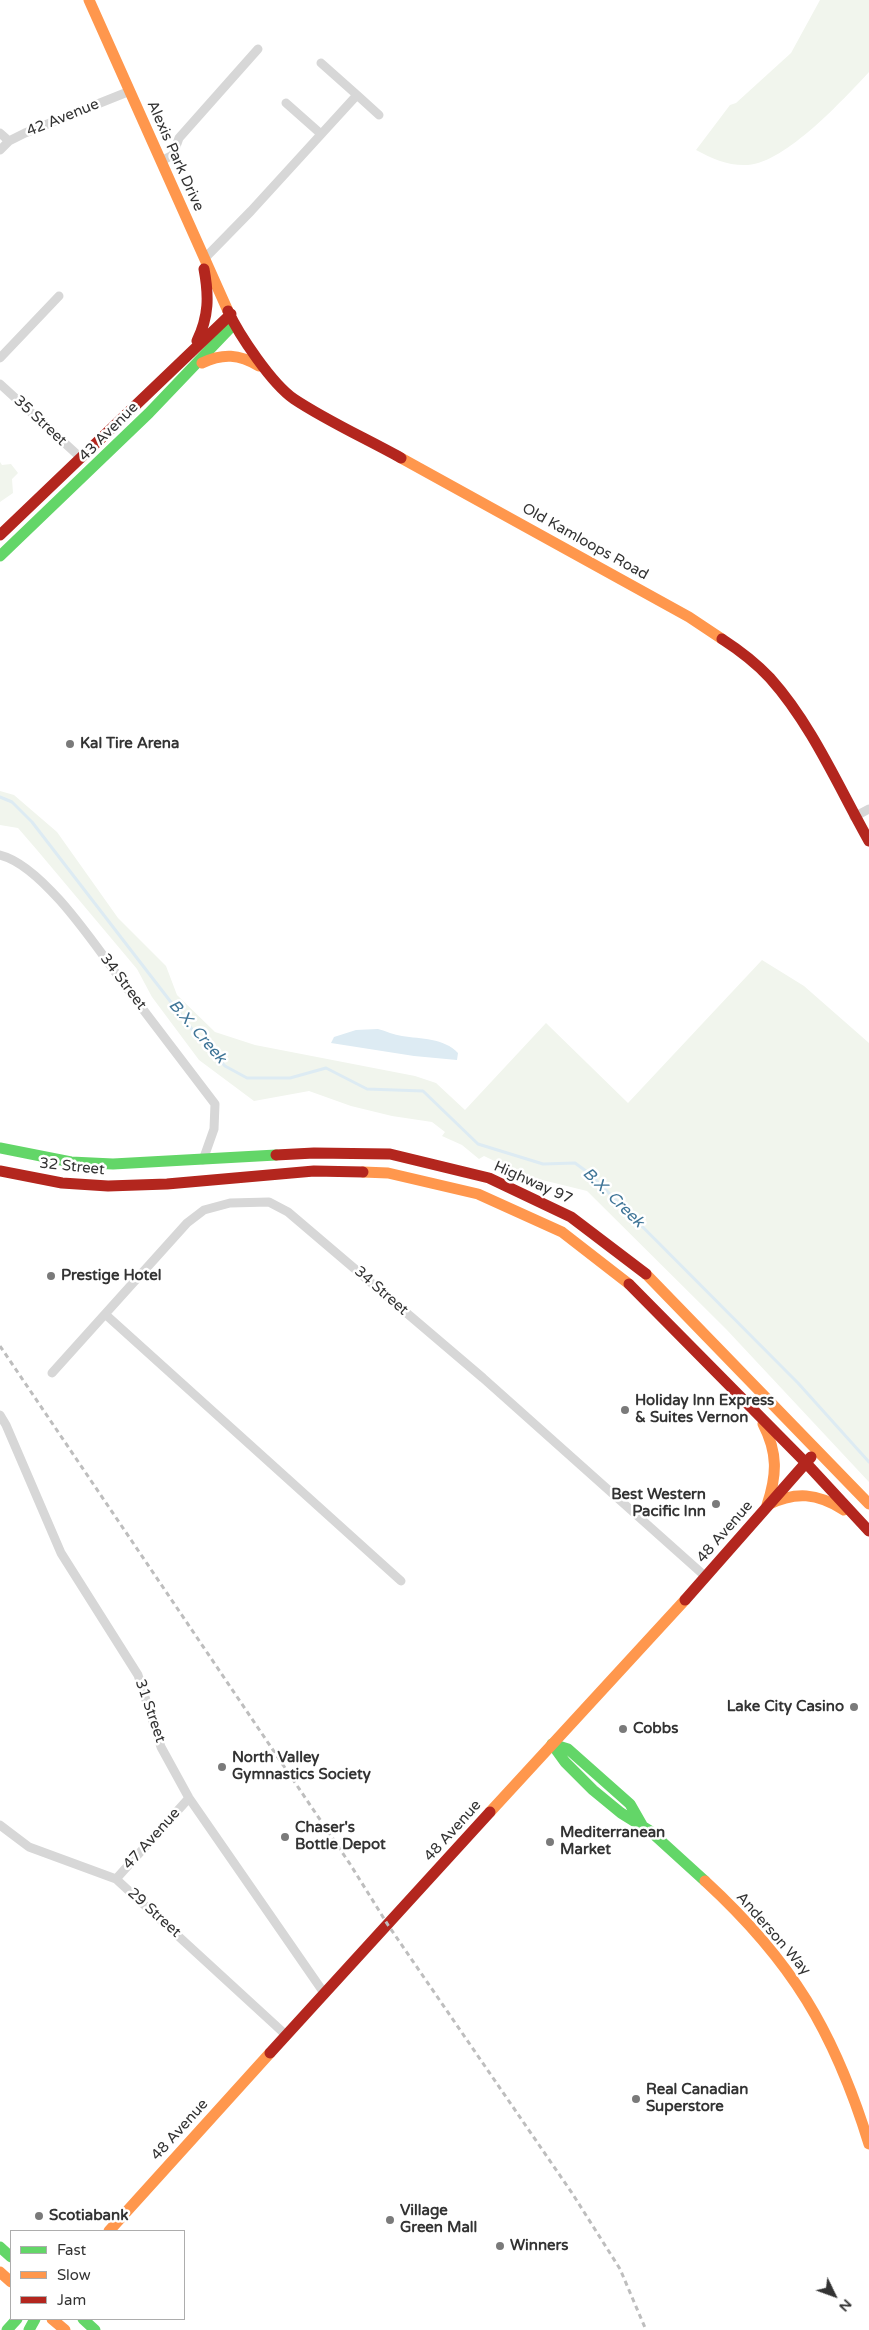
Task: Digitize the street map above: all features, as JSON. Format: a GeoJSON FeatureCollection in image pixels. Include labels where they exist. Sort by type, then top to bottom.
{"type":"FeatureCollection","features":[{"type":"Feature","properties":{"kind":"main road","name":"Alexis Park Drive"},"geometry":{"type":"LineString","coordinates":[[89,0],[233,319]]}},
{"type":"Feature","properties":{"kind":"main road"},"geometry":{"type":"LineString","coordinates":[[194,348],[209,314],[210,294],[200,247]]}},
{"type":"Feature","properties":{"kind":"main road","name":"43 Avenue"},"geometry":{"type":"LineString","coordinates":[[0,535],[194,348],[233,319]]}},
{"type":"Feature","properties":{"kind":"main road","name":"43 Avenue"},"geometry":{"type":"LineString","coordinates":[[0,556],[89,473],[195,367],[233,319]]}},
{"type":"Feature","properties":{"kind":"main road","name":"Old Kamloops Road"},"geometry":{"type":"LineString","coordinates":[[233,319],[268,372],[293,398],[690,617],[740,651],[769,678],[801,721],[869,841]]}},
{"type":"Feature","properties":{"kind":"main road"},"geometry":{"type":"LineString","coordinates":[[195,367],[213,357],[239,355],[268,372]]}},
{"type":"Feature","properties":{"kind":"main road","name":"32 Street"},"geometry":{"type":"LineString","coordinates":[[0,1148],[71,1162]]}},
{"type":"Feature","properties":{"kind":"main road","name":"Highway 97"},"geometry":{"type":"LineString","coordinates":[[71,1162],[113,1164],[314,1153],[390,1154],[489,1178],[571,1217],[638,1266],[869,1504]]}},
{"type":"Feature","properties":{"kind":"main road","name":"32 Street"},"geometry":{"type":"LineString","coordinates":[[0,1171],[62,1183],[141,1186],[314,1171],[388,1173],[478,1194],[562,1232],[628,1283],[755,1411]]}},
{"type":"Feature","properties":{"kind":"main road"},"geometry":{"type":"LineString","coordinates":[[755,1411],[865,1526]]}},
{"type":"Feature","properties":{"kind":"main road"},"geometry":{"type":"LineString","coordinates":[[755,1411],[767,1431],[777,1458],[774,1485],[767,1506]]}},
{"type":"Feature","properties":{"kind":"main road","name":"48 Avenue"},"geometry":{"type":"LineString","coordinates":[[110,2230],[324,1992],[706,1577],[818,1450]]}},
{"type":"Feature","properties":{"kind":"main road"},"geometry":{"type":"LineString","coordinates":[[767,1506],[780,1498],[798,1493],[813,1495],[839,1507],[865,1526]]}},
{"type":"Feature","properties":{"kind":"main road","name":"Anderson Way"},"geometry":{"type":"LineString","coordinates":[[552,1744],[560,1758],[622,1814],[642,1825],[724,1899],[771,1949],[803,1992],[842,2066],[855,2097],[869,2144]]}},
{"type":"Feature","properties":{"kind":"main road"},"geometry":{"type":"LineString","coordinates":[[0,2247],[10,2256]]}},
{"type":"Feature","properties":{"kind":"main road"},"geometry":{"type":"LineString","coordinates":[[0,2272],[10,2281]]}},
{"type":"Feature","properties":{"kind":"main road"},"geometry":{"type":"LineString","coordinates":[[7,2330],[16,2320]]}},
{"type":"Feature","properties":{"kind":"main road"},"geometry":{"type":"LineString","coordinates":[[53,2320],[65,2330]]}},
{"type":"Feature","properties":{"kind":"main road"},"geometry":{"type":"LineString","coordinates":[[84,2320],[96,2330]]}},
{"type":"Feature","properties":{"kind":"street"},"geometry":{"type":"LineString","coordinates":[[161,161],[173,154],[180,138],[258,49]]}},
{"type":"Feature","properties":{"kind":"street"},"geometry":{"type":"LineString","coordinates":[[321,63],[379,115]]}},
{"type":"Feature","properties":{"kind":"street","name":"42 Avenue"},"geometry":{"type":"LineString","coordinates":[[0,150],[9,141],[130,91]]}},
{"type":"Feature","properties":{"kind":"street"},"geometry":{"type":"LineString","coordinates":[[205,258],[252,211],[357,95]]}},
{"type":"Feature","properties":{"kind":"street"},"geometry":{"type":"LineString","coordinates":[[286,102],[322,134]]}},
{"type":"Feature","properties":{"kind":"street"},"geometry":{"type":"LineString","coordinates":[[0,133],[9,141]]}},
{"type":"Feature","properties":{"kind":"street"},"geometry":{"type":"LineString","coordinates":[[0,358],[59,296]]}},
{"type":"Feature","properties":{"kind":"street","name":"35 Street"},"geometry":{"type":"LineString","coordinates":[[0,384],[81,458]]}},
{"type":"Feature","properties":{"kind":"street"},"geometry":{"type":"LineString","coordinates":[[854,817],[869,809]]}},
{"type":"Feature","properties":{"kind":"street","name":"34 Street"},"geometry":{"type":"LineString","coordinates":[[0,855],[15,860],[29,870],[69,911],[215,1104],[214,1130],[203,1160]]}},
{"type":"Feature","properties":{"kind":"street","name":"34 Street"},"geometry":{"type":"LineString","coordinates":[[52,1373],[187,1223],[204,1210],[230,1203],[270,1202],[288,1212],[453,1353],[706,1577]]}},
{"type":"Feature","properties":{"kind":"street"},"geometry":{"type":"LineString","coordinates":[[105,1314],[401,1582]]}},
{"type":"Feature","properties":{"kind":"street","name":"31 Street"},"geometry":{"type":"LineString","coordinates":[[0,1415],[61,1553],[138,1675],[161,1747],[189,1798],[324,1992]]}},
{"type":"Feature","properties":{"kind":"street","name":"47 Avenue"},"geometry":{"type":"LineString","coordinates":[[116,1879],[189,1798]]}},
{"type":"Feature","properties":{"kind":"street","name":"29 Street"},"geometry":{"type":"LineString","coordinates":[[0,1825],[29,1847],[116,1879],[286,2034]]}},
{"type":"Feature","properties":{"kind":"shaded area"},"geometry":{"type":"Polygon","coordinates":[[[820,0],[869,0],[869,72],[813,128],[796,142],[763,161],[748,165],[727,163],[696,150],[730,105],[736,103],[791,53],[820,0]]]}},
{"type":"Feature","properties":{"kind":"shaded area"},"geometry":{"type":"Polygon","coordinates":[[[0,462],[2,465],[11,464],[18,473],[12,479],[13,493],[0,502],[0,462]]]}},
{"type":"Feature","properties":{"kind":"shaded area"},"geometry":{"type":"Polygon","coordinates":[[[0,791],[14,795],[57,832],[118,918],[166,966],[177,995],[215,1032],[255,1045],[415,1076],[436,1083],[465,1110],[546,1023],[628,1103],[762,960],[804,986],[869,1043],[869,1482],[726,1329],[587,1191],[526,1176],[484,1156],[479,1159],[462,1145],[442,1136],[445,1132],[432,1122],[392,1116],[351,1106],[309,1091],[254,1101],[199,1060],[152,997],[137,969],[37,850],[18,828],[0,825],[0,791]]]}},
{"type":"Feature","properties":{"kind":"shaded area"},"geometry":{"type":"Polygon","coordinates":[[[378,1029],[446,1044],[458,1053],[457,1060],[414,1056],[331,1043],[334,1037],[356,1030],[378,1029]]]}},
{"type":"Feature","properties":{"kind":"waterway","name":"B.X. Creek"},"geometry":{"type":"LineString","coordinates":[[0,797],[12,802],[32,822],[194,1032],[225,1066],[247,1078],[290,1078],[326,1068],[367,1089],[423,1091],[478,1144],[543,1164],[575,1163],[590,1174],[798,1383],[869,1462]]}},
{"type":"Feature","properties":{"kind":"railway"},"geometry":{"type":"LineString","coordinates":[[0,1346],[350,1864],[388,1925],[572,2193],[620,2269],[646,2330]]}},
{"type":"Feature","properties":{"kind":"traffic: fast"},"geometry":{"type":"LineString","coordinates":[[0,556],[149,413],[234,324]]}},
{"type":"Feature","properties":{"kind":"traffic: fast"},"geometry":{"type":"LineString","coordinates":[[0,1148],[71,1162],[113,1164],[276,1155]]}},
{"type":"Feature","properties":{"kind":"traffic: fast"},"geometry":{"type":"LineString","coordinates":[[552,1744],[565,1762],[593,1790],[621,1813],[650,1831],[705,1881]]}},
{"type":"Feature","properties":{"kind":"traffic: fast"},"geometry":{"type":"LineString","coordinates":[[552,1744],[568,1749],[630,1804],[642,1825]]}},
{"type":"Feature","properties":{"kind":"traffic: fast"},"geometry":{"type":"LineString","coordinates":[[0,2247],[10,2256]]}},
{"type":"Feature","properties":{"kind":"traffic: fast"},"geometry":{"type":"LineString","coordinates":[[7,2330],[16,2320]]}},
{"type":"Feature","properties":{"kind":"traffic: fast"},"geometry":{"type":"LineString","coordinates":[[29,2330],[34,2320]]}},
{"type":"Feature","properties":{"kind":"traffic: fast"},"geometry":{"type":"LineString","coordinates":[[84,2320],[95,2330]]}},
{"type":"Feature","properties":{"kind":"traffic: slow"},"geometry":{"type":"LineString","coordinates":[[89,0],[228,311]]}},
{"type":"Feature","properties":{"kind":"traffic: slow"},"geometry":{"type":"LineString","coordinates":[[202,363],[224,356],[231,356],[245,359],[259,366]]}},
{"type":"Feature","properties":{"kind":"traffic: slow"},"geometry":{"type":"LineString","coordinates":[[401,458],[689,617],[722,639]]}},
{"type":"Feature","properties":{"kind":"traffic: slow"},"geometry":{"type":"LineString","coordinates":[[363,1172],[388,1173],[478,1194],[562,1232],[629,1284]]}},
{"type":"Feature","properties":{"kind":"traffic: slow"},"geometry":{"type":"LineString","coordinates":[[646,1274],[869,1504]]}},
{"type":"Feature","properties":{"kind":"traffic: slow"},"geometry":{"type":"LineString","coordinates":[[763,1424],[771,1445],[774,1464],[773,1484],[767,1505]]}},
{"type":"Feature","properties":{"kind":"traffic: slow"},"geometry":{"type":"LineString","coordinates":[[767,1505],[787,1497],[806,1496],[825,1500],[844,1510]]}},
{"type":"Feature","properties":{"kind":"traffic: slow"},"geometry":{"type":"LineString","coordinates":[[490,1812],[685,1600]]}},
{"type":"Feature","properties":{"kind":"traffic: slow"},"geometry":{"type":"LineString","coordinates":[[705,1881],[762,1940],[786,1970],[806,2000],[825,2032],[841,2066],[869,2144]]}},
{"type":"Feature","properties":{"kind":"traffic: slow"},"geometry":{"type":"LineString","coordinates":[[110,2230],[270,2053]]}},
{"type":"Feature","properties":{"kind":"traffic: slow"},"geometry":{"type":"LineString","coordinates":[[0,2272],[10,2281]]}},
{"type":"Feature","properties":{"kind":"traffic: slow"},"geometry":{"type":"LineString","coordinates":[[53,2320],[65,2330]]}},
{"type":"Feature","properties":{"kind":"traffic: jam"},"geometry":{"type":"LineString","coordinates":[[197,341],[204,323],[207,306],[204,269]]}},
{"type":"Feature","properties":{"kind":"traffic: jam"},"geometry":{"type":"LineString","coordinates":[[228,311],[240,333],[266,371],[285,392],[320,415],[401,458]]}},
{"type":"Feature","properties":{"kind":"traffic: jam"},"geometry":{"type":"LineString","coordinates":[[0,535],[231,314]]}},
{"type":"Feature","properties":{"kind":"traffic: jam"},"geometry":{"type":"LineString","coordinates":[[722,639],[759,667],[785,696],[824,756],[869,841]]}},
{"type":"Feature","properties":{"kind":"traffic: jam"},"geometry":{"type":"LineString","coordinates":[[276,1155],[314,1153],[390,1154],[489,1178],[571,1217],[646,1274]]}},
{"type":"Feature","properties":{"kind":"traffic: jam"},"geometry":{"type":"LineString","coordinates":[[0,1171],[62,1183],[108,1186],[167,1184],[314,1171],[363,1172]]}},
{"type":"Feature","properties":{"kind":"traffic: jam"},"geometry":{"type":"LineString","coordinates":[[629,1284],[806,1463],[869,1531]]}},
{"type":"Feature","properties":{"kind":"traffic: jam"},"geometry":{"type":"LineString","coordinates":[[685,1600],[811,1457]]}},
{"type":"Feature","properties":{"kind":"traffic: jam"},"geometry":{"type":"LineString","coordinates":[[270,2053],[490,1812]]}},
{"type":"Feature","properties":{"kind":"place","name":"Kal Tire Arena"},"geometry":{"type":"Point","coordinates":[70,744]}},
{"type":"Feature","properties":{"kind":"place","name":"Prestige Hotel"},"geometry":{"type":"Point","coordinates":[51,1276]}},
{"type":"Feature","properties":{"kind":"place","name":"Holiday Inn Express & Suites Vernon"},"geometry":{"type":"Point","coordinates":[625,1410]}},
{"type":"Feature","properties":{"kind":"place","name":"Best Western Pacific Inn"},"geometry":{"type":"Point","coordinates":[716,1504]}},
{"type":"Feature","properties":{"kind":"place","name":"Lake City Casino"},"geometry":{"type":"Point","coordinates":[854,1707]}},
{"type":"Feature","properties":{"kind":"place","name":"Cobbs"},"geometry":{"type":"Point","coordinates":[623,1729]}},
{"type":"Feature","properties":{"kind":"place","name":"North Valley Gymnastics Society"},"geometry":{"type":"Point","coordinates":[222,1767]}},
{"type":"Feature","properties":{"kind":"place","name":"Chaser's Bottle Depot"},"geometry":{"type":"Point","coordinates":[285,1837]}},
{"type":"Feature","properties":{"kind":"place","name":"Mediterranean Market"},"geometry":{"type":"Point","coordinates":[550,1842]}},
{"type":"Feature","properties":{"kind":"place","name":"Real Canadian Superstore"},"geometry":{"type":"Point","coordinates":[636,2099]}},
{"type":"Feature","properties":{"kind":"place","name":"Scotiabank"},"geometry":{"type":"Point","coordinates":[39,2216]}},
{"type":"Feature","properties":{"kind":"place","name":"Village Green Mall"},"geometry":{"type":"Point","coordinates":[390,2220]}},
{"type":"Feature","properties":{"kind":"place","name":"Winners"},"geometry":{"type":"Point","coordinates":[500,2246]}}]}
